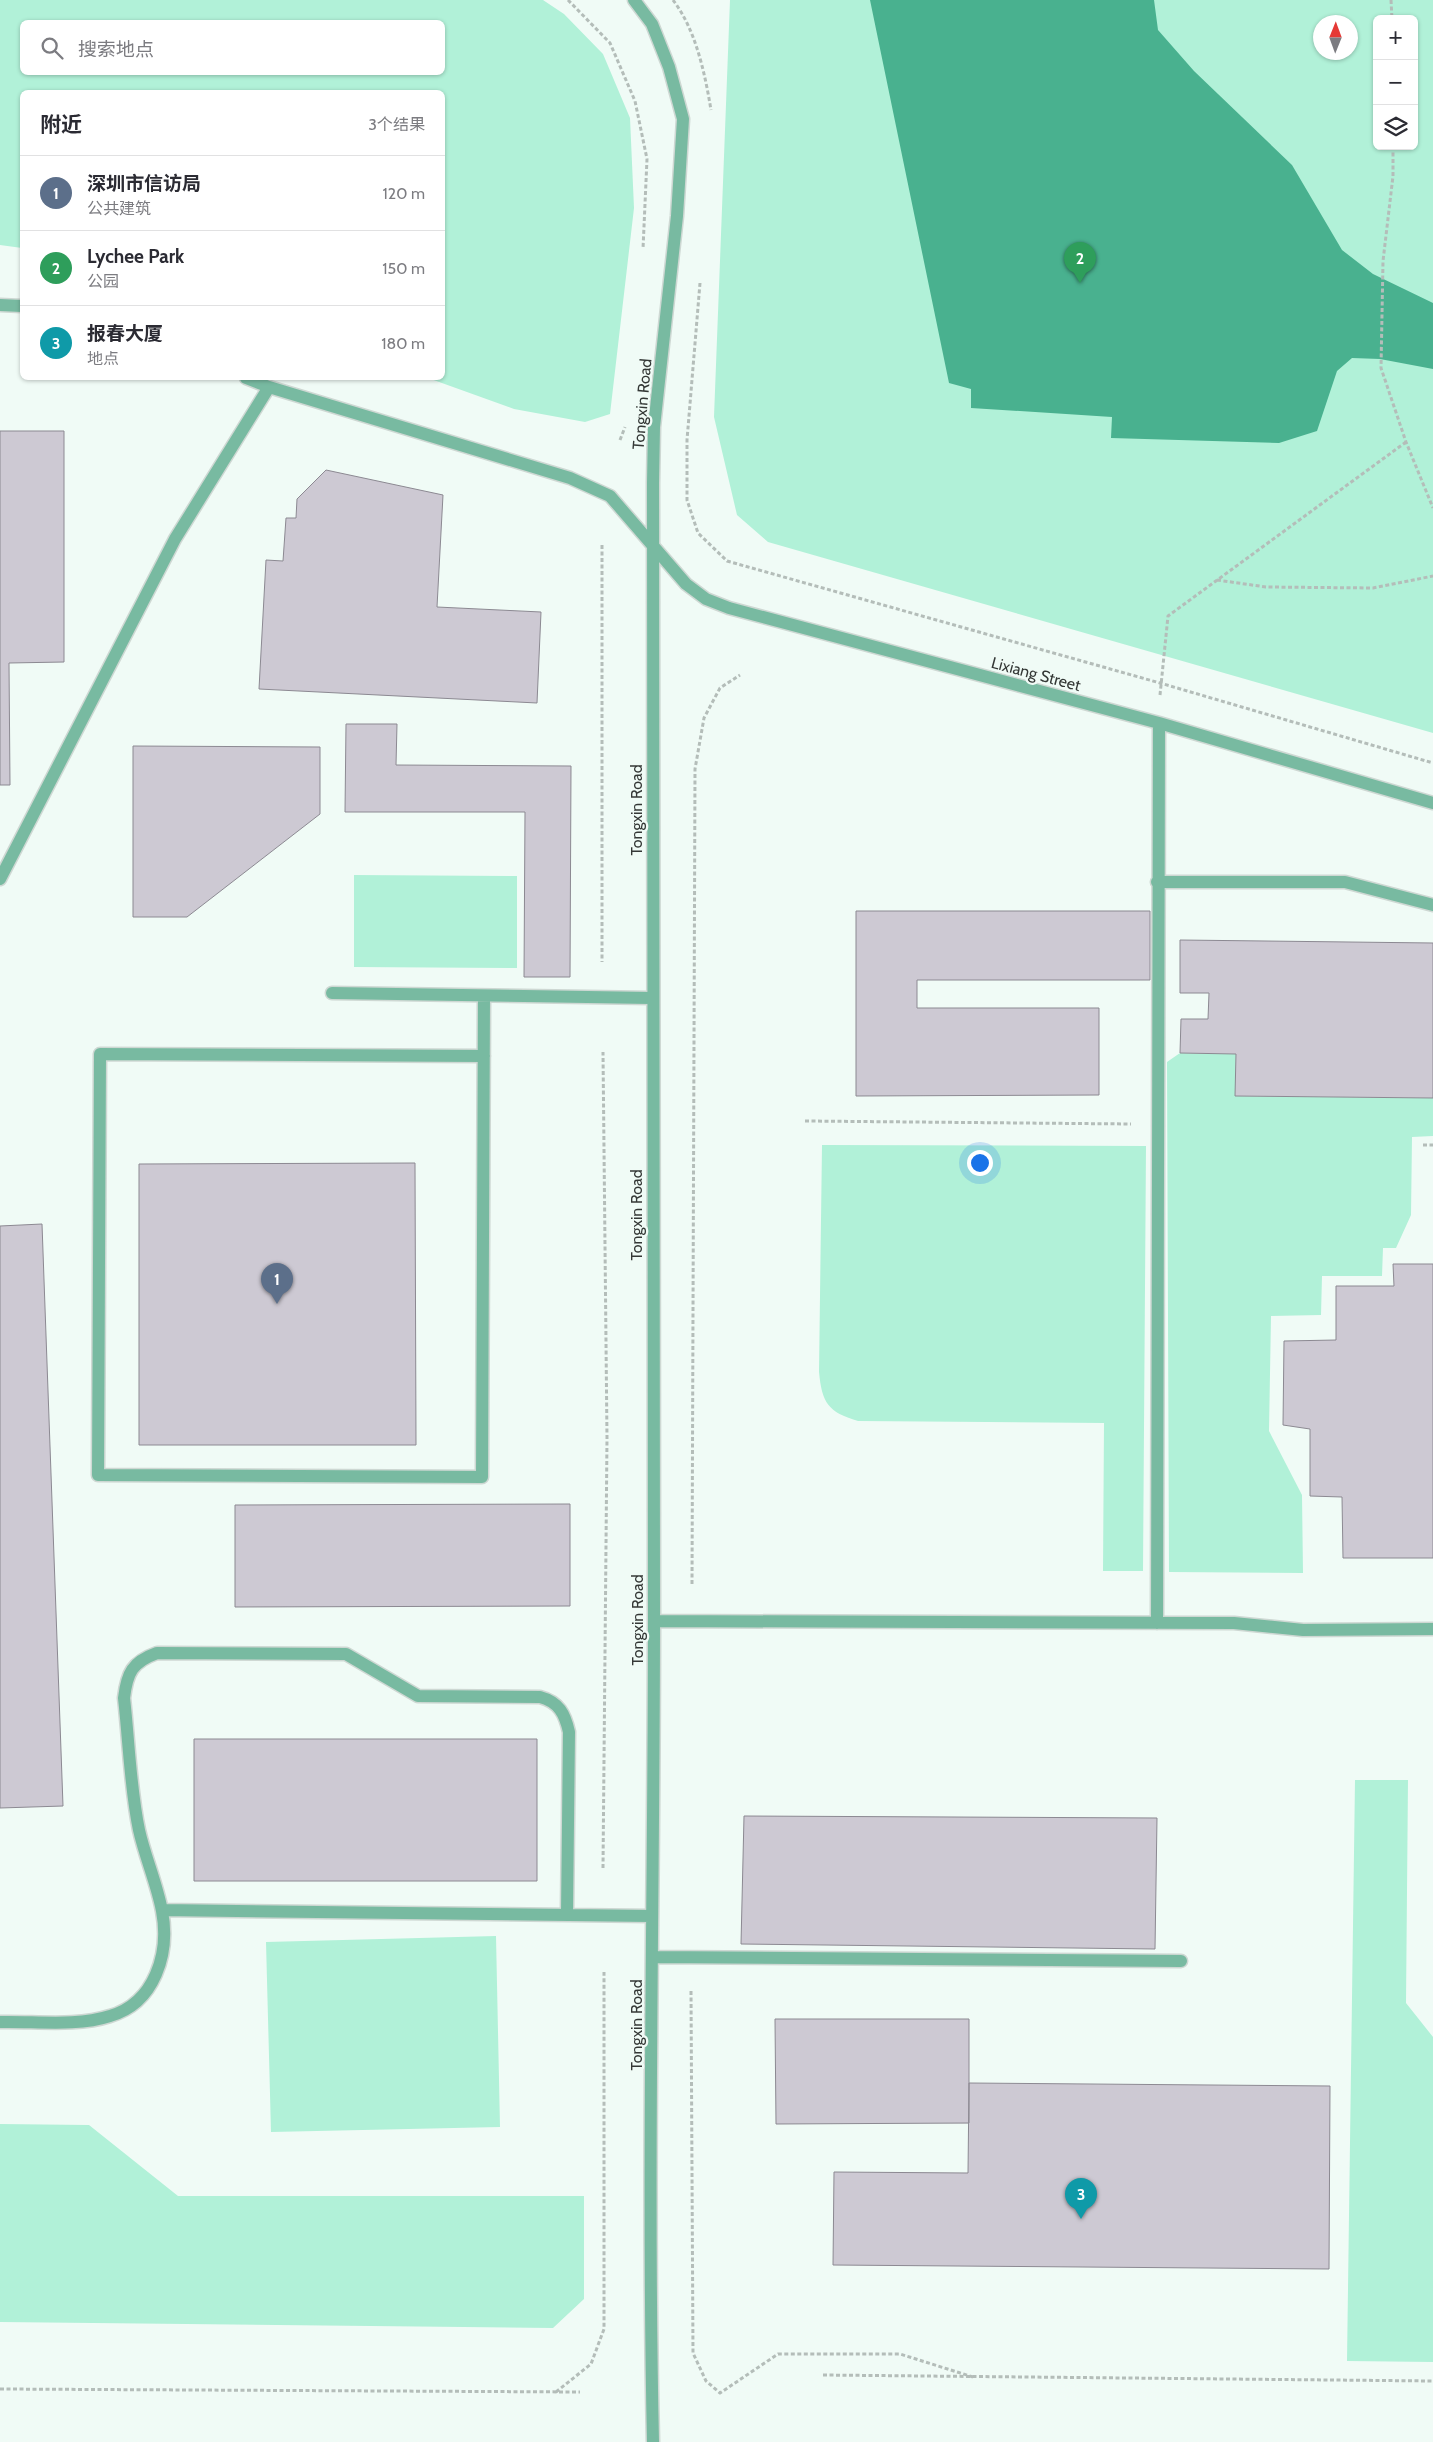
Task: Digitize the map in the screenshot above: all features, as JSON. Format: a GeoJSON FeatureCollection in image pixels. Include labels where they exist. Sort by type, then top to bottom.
{"type":"FeatureCollection","features":[{"type":"Feature","properties":{"kind":"street","name":"Tongxin Road"},"geometry":{"type":"LineString","coordinates":[[634,0],[652,24],[669,67],[683,119],[677,216],[654,427],[652,544],[651,998],[654,1621],[651,1916],[653,2442]]}},
{"type":"Feature","properties":{"kind":"street"},"geometry":{"type":"LineString","coordinates":[[0,305],[20,306]]}},
{"type":"Feature","properties":{"kind":"street","name":"Lixiang Street"},"geometry":{"type":"LineString","coordinates":[[251,380],[570,478],[610,496],[686,584],[706,599],[729,608],[1159,724],[1433,803]]}},
{"type":"Feature","properties":{"kind":"street"},"geometry":{"type":"LineString","coordinates":[[0,879],[175,539],[269,387]]}},
{"type":"Feature","properties":{"kind":"street"},"geometry":{"type":"LineString","coordinates":[[1157,1623],[1157,882],[1159,724]]}},
{"type":"Feature","properties":{"kind":"street"},"geometry":{"type":"LineString","coordinates":[[1157,882],[1345,882],[1433,905]]}},
{"type":"Feature","properties":{"kind":"street"},"geometry":{"type":"LineString","coordinates":[[332,993],[651,998]]}},
{"type":"Feature","properties":{"kind":"street"},"geometry":{"type":"LineString","coordinates":[[484,996],[484,1056],[482,1477],[98,1475],[100,1054],[484,1056]]}},
{"type":"Feature","properties":{"kind":"street"},"geometry":{"type":"LineString","coordinates":[[654,1621],[1234,1623],[1303,1630],[1433,1629]]}},
{"type":"Feature","properties":{"kind":"street"},"geometry":{"type":"LineString","coordinates":[[0,2022],[89,2020],[111,2016],[132,2005],[151,1986],[160,1968],[165,1938],[162,1910],[139,1831],[124,1698],[126,1683],[131,1670],[142,1658],[156,1653],[346,1654],[418,1696],[540,1697],[550,1700],[563,1713],[569,1732],[567,1914]]}},
{"type":"Feature","properties":{"kind":"street"},"geometry":{"type":"LineString","coordinates":[[162,1910],[651,1916]]}},
{"type":"Feature","properties":{"kind":"street"},"geometry":{"type":"LineString","coordinates":[[652,1958],[1181,1962]]}},
{"type":"Feature","properties":{"kind":"path"},"geometry":{"type":"LineString","coordinates":[[568,0],[610,43],[635,101],[647,159],[643,254]]}},
{"type":"Feature","properties":{"kind":"path"},"geometry":{"type":"LineString","coordinates":[[673,0],[682,12],[705,74],[712,116]]}},
{"type":"Feature","properties":{"kind":"path"},"geometry":{"type":"LineString","coordinates":[[1392,0],[1392,15]]}},
{"type":"Feature","properties":{"kind":"path"},"geometry":{"type":"LineString","coordinates":[[1393,150],[1393,176],[1383,261],[1381,368],[1406,442],[1433,508]]}},
{"type":"Feature","properties":{"kind":"path"},"geometry":{"type":"LineString","coordinates":[[700,282],[687,440],[687,500],[698,533],[727,560],[1433,763]]}},
{"type":"Feature","properties":{"kind":"path"},"geometry":{"type":"LineString","coordinates":[[620,440],[627,422]]}},
{"type":"Feature","properties":{"kind":"path"},"geometry":{"type":"LineString","coordinates":[[1159,724],[1160,683],[1168,616],[1406,442]]}},
{"type":"Feature","properties":{"kind":"path"},"geometry":{"type":"LineString","coordinates":[[602,545],[602,962]]}},
{"type":"Feature","properties":{"kind":"path"},"geometry":{"type":"LineString","coordinates":[[1216,580],[1266,587],[1373,588],[1433,576]]}},
{"type":"Feature","properties":{"kind":"path"},"geometry":{"type":"LineString","coordinates":[[692,1584],[695,769],[704,718],[720,688],[740,676]]}},
{"type":"Feature","properties":{"kind":"path"},"geometry":{"type":"LineString","coordinates":[[603,1052],[607,1438],[603,1868]]}},
{"type":"Feature","properties":{"kind":"path"},"geometry":{"type":"LineString","coordinates":[[804,1121],[1157,1125]]}},
{"type":"Feature","properties":{"kind":"path"},"geometry":{"type":"LineString","coordinates":[[1423,1145],[1433,1145]]}},
{"type":"Feature","properties":{"kind":"path"},"geometry":{"type":"LineString","coordinates":[[556,2392],[591,2364],[604,2329],[604,1972]]}},
{"type":"Feature","properties":{"kind":"path"},"geometry":{"type":"LineString","coordinates":[[691,1991],[693,2353],[706,2381],[720,2393],[778,2354],[900,2354],[973,2377]]}},
{"type":"Feature","properties":{"kind":"path"},"geometry":{"type":"LineString","coordinates":[[824,2375],[1433,2381]]}},
{"type":"Feature","properties":{"kind":"path"},"geometry":{"type":"LineString","coordinates":[[0,2389],[580,2392]]}},
{"type":"Feature","properties":{"kind":"shaded area"},"geometry":{"type":"Polygon","coordinates":[[[0,0],[543,0],[564,14],[603,54],[630,118],[634,208],[610,414],[585,422],[514,409],[434,380],[445,380],[445,90],[20,90],[20,248],[0,245],[0,0]]]}},
{"type":"Feature","properties":{"kind":"shaded area"},"geometry":{"type":"Polygon","coordinates":[[[730,0],[1433,0],[1433,733],[768,542],[737,515],[714,417],[730,0]]]}},
{"type":"Feature","properties":{"kind":"shaded area"},"geometry":{"type":"Polygon","coordinates":[[[870,0],[1154,0],[1158,30],[1194,71],[1292,165],[1342,250],[1373,274],[1433,303],[1433,369],[1380,359],[1352,358],[1337,371],[1317,431],[1279,443],[1111,438],[1112,417],[971,408],[971,389],[949,383],[870,0]]]}},
{"type":"Feature","properties":{"kind":"shaded area"},"geometry":{"type":"Polygon","coordinates":[[[354,875],[517,876],[517,968],[354,967],[354,875]]]}},
{"type":"Feature","properties":{"kind":"shaded area"},"geometry":{"type":"Polygon","coordinates":[[[1180,1053],[1236,1054],[1236,1096],[1433,1098],[1433,1136],[1412,1137],[1411,1215],[1396,1248],[1383,1248],[1382,1276],[1322,1276],[1321,1315],[1271,1316],[1269,1431],[1302,1495],[1303,1573],[1169,1572],[1167,1062],[1180,1053]]]}},
{"type":"Feature","properties":{"kind":"shaded area"},"geometry":{"type":"Polygon","coordinates":[[[822,1145],[1146,1146],[1143,1571],[1103,1571],[1104,1423],[858,1421],[840,1414],[828,1405],[822,1391],[819,1372],[822,1145]]]}},
{"type":"Feature","properties":{"kind":"shaded area"},"geometry":{"type":"Polygon","coordinates":[[[1355,1780],[1408,1780],[1406,2003],[1433,2037],[1433,2362],[1347,2361],[1355,1780]]]}},
{"type":"Feature","properties":{"kind":"shaded area"},"geometry":{"type":"Polygon","coordinates":[[[496,1936],[500,2127],[271,2132],[266,1942],[496,1936]]]}},
{"type":"Feature","properties":{"kind":"shaded area"},"geometry":{"type":"Polygon","coordinates":[[[0,2124],[89,2125],[178,2196],[584,2196],[584,2299],[553,2328],[0,2322],[0,2124]]]}},
{"type":"Feature","properties":{"kind":"building"},"geometry":{"type":"Polygon","coordinates":[[[0,431],[64,431],[64,662],[9,663],[10,785],[0,785],[0,431]]]}},
{"type":"Feature","properties":{"kind":"building"},"geometry":{"type":"Polygon","coordinates":[[[326,470],[443,495],[437,607],[541,612],[537,703],[259,689],[266,560],[283,561],[286,518],[296,518],[297,499],[326,470]]]}},
{"type":"Feature","properties":{"kind":"building"},"geometry":{"type":"Polygon","coordinates":[[[346,724],[397,724],[396,765],[571,766],[570,977],[524,977],[525,812],[345,812],[346,724]]]}},
{"type":"Feature","properties":{"kind":"building"},"geometry":{"type":"Polygon","coordinates":[[[133,746],[320,747],[320,814],[187,917],[133,917],[133,746]]]}},
{"type":"Feature","properties":{"kind":"building"},"geometry":{"type":"Polygon","coordinates":[[[856,911],[1150,911],[1150,980],[917,980],[917,1008],[1099,1008],[1099,1095],[856,1096],[856,911]]]}},
{"type":"Feature","properties":{"kind":"building"},"geometry":{"type":"Polygon","coordinates":[[[1180,940],[1433,943],[1433,1098],[1235,1096],[1236,1054],[1180,1053],[1181,1019],[1208,1019],[1209,993],[1180,993],[1180,940]]]}},
{"type":"Feature","properties":{"kind":"building"},"geometry":{"type":"Polygon","coordinates":[[[415,1163],[416,1445],[139,1445],[139,1164],[415,1163]]]}},
{"type":"Feature","properties":{"kind":"building"},"geometry":{"type":"Polygon","coordinates":[[[42,1224],[63,1806],[0,1808],[0,1226],[42,1224]]]}},
{"type":"Feature","properties":{"kind":"building"},"geometry":{"type":"Polygon","coordinates":[[[1393,1264],[1433,1264],[1433,1558],[1343,1558],[1342,1497],[1310,1496],[1310,1429],[1283,1425],[1284,1341],[1336,1340],[1336,1286],[1394,1286],[1393,1264]]]}},
{"type":"Feature","properties":{"kind":"building"},"geometry":{"type":"Polygon","coordinates":[[[570,1504],[570,1606],[235,1607],[235,1505],[570,1504]]]}},
{"type":"Feature","properties":{"kind":"building"},"geometry":{"type":"Polygon","coordinates":[[[194,1739],[537,1739],[537,1881],[194,1881],[194,1739]]]}},
{"type":"Feature","properties":{"kind":"building"},"geometry":{"type":"Polygon","coordinates":[[[744,1816],[1157,1818],[1155,1949],[741,1944],[744,1816]]]}},
{"type":"Feature","properties":{"kind":"building"},"geometry":{"type":"Polygon","coordinates":[[[775,2019],[969,2019],[969,2123],[776,2124],[775,2019]]]}},
{"type":"Feature","properties":{"kind":"building"},"geometry":{"type":"Polygon","coordinates":[[[969,2083],[1330,2086],[1329,2269],[833,2265],[834,2172],[968,2173],[969,2083]]]}},
{"type":"Feature","properties":{"kind":"place","name":"Lychee Park"},"geometry":{"type":"Point","coordinates":[1080,283]}},
{"type":"Feature","properties":{"kind":"place","name":"深圳市信访局"},"geometry":{"type":"Point","coordinates":[277,1304]}},
{"type":"Feature","properties":{"kind":"place","name":"报春大厦"},"geometry":{"type":"Point","coordinates":[1081,2219]}}]}
